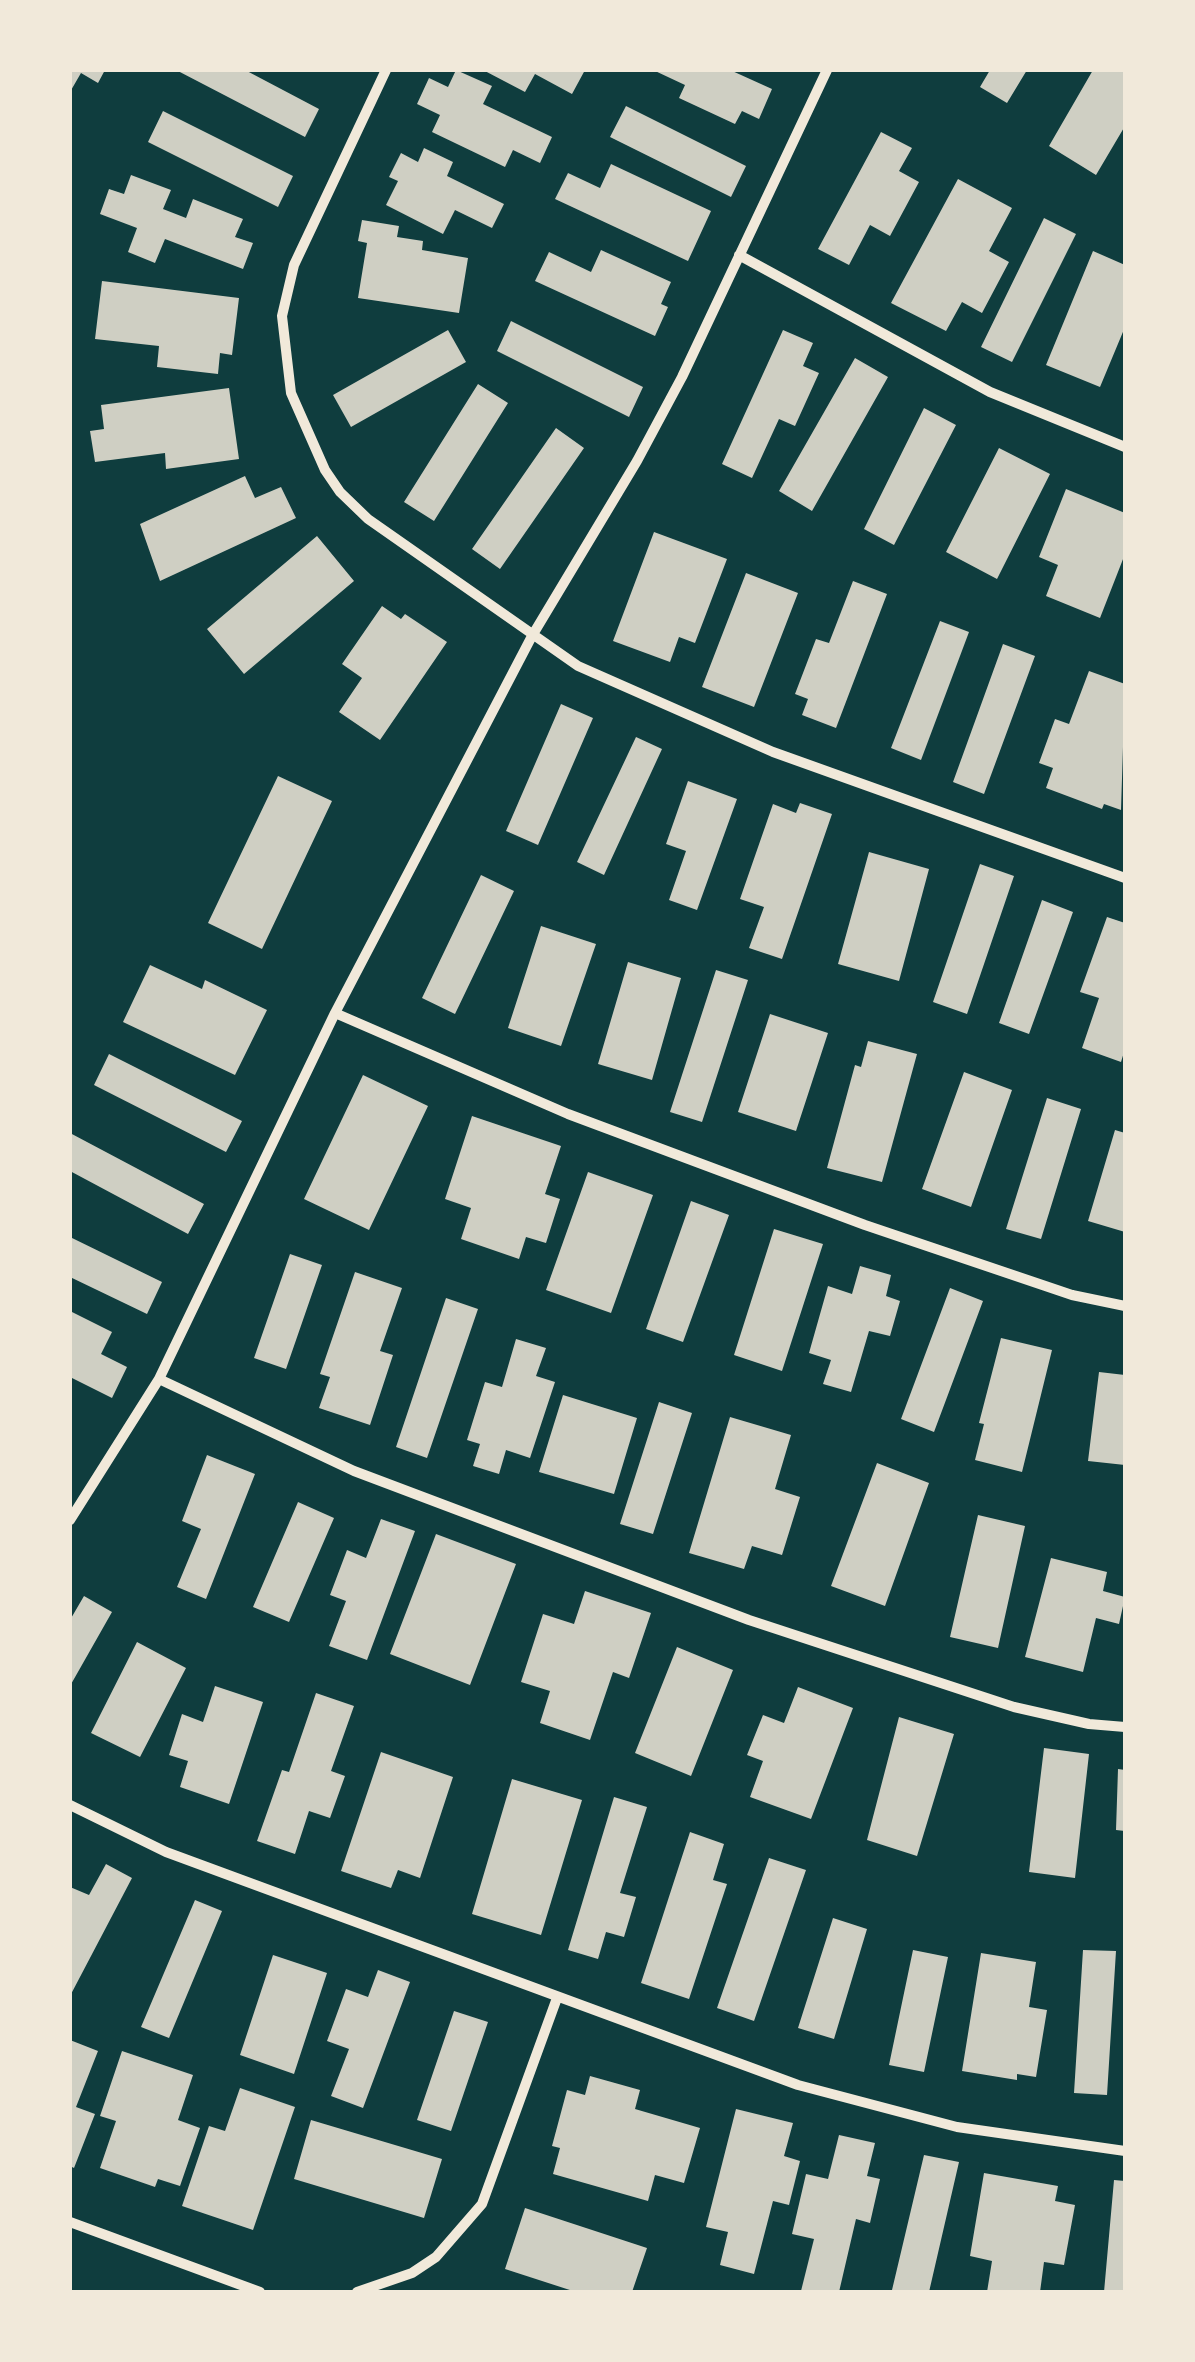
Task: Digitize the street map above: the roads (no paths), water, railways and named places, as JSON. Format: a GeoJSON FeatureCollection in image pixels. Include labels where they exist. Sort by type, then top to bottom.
{"type":"FeatureCollection","features":[{"type":"Feature","properties":{"kind":"street"},"geometry":{"type":"LineString","coordinates":[[386,70],[294,266],[282,316],[291,393],[324,470],[340,492],[368,519],[578,666],[773,752],[1125,878]]}},
{"type":"Feature","properties":{"kind":"street"},"geometry":{"type":"LineString","coordinates":[[70,1520],[159,1379],[335,1012],[532,636],[637,461],[827,70]]}},
{"type":"Feature","properties":{"kind":"street"},"geometry":{"type":"LineString","coordinates":[[739,255],[990,392],[1125,447]]}},
{"type":"Feature","properties":{"kind":"street"},"geometry":{"type":"LineString","coordinates":[[335,1012],[568,1114],[865,1225],[1072,1295],[1125,1306]]}},
{"type":"Feature","properties":{"kind":"street"},"geometry":{"type":"LineString","coordinates":[[159,1379],[354,1471],[748,1620],[1014,1706],[1089,1724],[1125,1727]]}},
{"type":"Feature","properties":{"kind":"street"},"geometry":{"type":"LineString","coordinates":[[70,1804],[166,1852],[816,2089],[957,2127],[1125,2151]]}},
{"type":"Feature","properties":{"kind":"street"},"geometry":{"type":"LineString","coordinates":[[357,2292],[412,2273],[436,2257],[482,2204],[558,1998]]}},
{"type":"Feature","properties":{"kind":"street"},"geometry":{"type":"LineString","coordinates":[[70,2222],[260,2292]]}}]}
